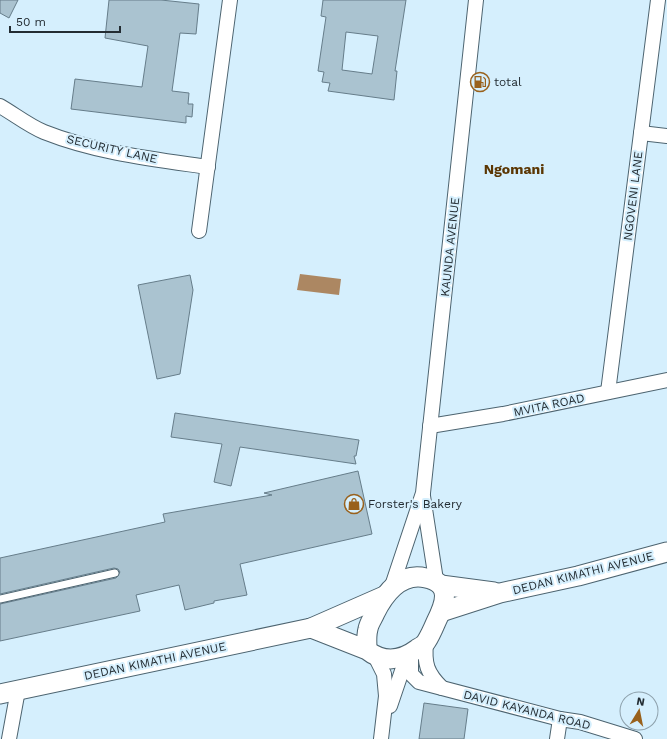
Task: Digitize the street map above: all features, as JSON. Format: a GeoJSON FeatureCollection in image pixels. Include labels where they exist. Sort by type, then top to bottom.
{"type":"FeatureCollection","features":[{"type":"Feature","properties":{"kind":"street"},"geometry":{"type":"LineString","coordinates":[[199,231],[230,0]]}},
{"type":"Feature","properties":{"kind":"street","name":"KAUNDA AVENUE"},"geometry":{"type":"LineString","coordinates":[[423,493],[476,0]]}},
{"type":"Feature","properties":{"kind":"street","name":"NGOVENI LANE"},"geometry":{"type":"LineString","coordinates":[[608,392],[658,0]]}},
{"type":"Feature","properties":{"kind":"street","name":"SECURITY LANE"},"geometry":{"type":"LineString","coordinates":[[0,106],[43,132],[80,144],[139,158],[208,167]]}},
{"type":"Feature","properties":{"kind":"street"},"geometry":{"type":"LineString","coordinates":[[641,133],[667,136]]}},
{"type":"Feature","properties":{"kind":"street","name":"MVITA ROAD"},"geometry":{"type":"LineString","coordinates":[[430,426],[504,414],[667,380]]}},
{"type":"Feature","properties":{"kind":"street"},"geometry":{"type":"LineString","coordinates":[[384,724],[415,651],[442,612],[445,597],[438,582],[423,493]]}},
{"type":"Feature","properties":{"kind":"street"},"geometry":{"type":"LineString","coordinates":[[381,739],[384,724],[386,696],[384,674],[371,653],[368,627],[388,591],[423,493]]}},
{"type":"Feature","properties":{"kind":"street","name":"DEDAN KIMATHI AVENUE"},"geometry":{"type":"LineString","coordinates":[[442,612],[500,593],[578,576],[667,552]]}},
{"type":"Feature","properties":{"kind":"street"},"geometry":{"type":"LineString","coordinates":[[388,591],[405,580],[420,576],[438,582]]}},
{"type":"Feature","properties":{"kind":"street","name":"DEDAN KIMATHI AVENUE"},"geometry":{"type":"LineString","coordinates":[[438,582],[500,593]]}},
{"type":"Feature","properties":{"kind":"street","name":"DEDAN KIMATHI AVENUE"},"geometry":{"type":"LineString","coordinates":[[9,692],[311,628],[388,591]]}},
{"type":"Feature","properties":{"kind":"street"},"geometry":{"type":"LineString","coordinates":[[311,628],[390,660],[415,651]]}},
{"type":"Feature","properties":{"kind":"street","name":"DAVID KAYANDA ROAD"},"geometry":{"type":"LineString","coordinates":[[415,651],[431,677],[442,688],[560,719],[580,722],[635,739]]}},
{"type":"Feature","properties":{"kind":"street"},"geometry":{"type":"LineString","coordinates":[[9,692],[9,739]]}},
{"type":"Feature","properties":{"kind":"street"},"geometry":{"type":"LineString","coordinates":[[556,739],[560,719]]}},
{"type":"Feature","properties":{"kind":"lane"},"geometry":{"type":"LineString","coordinates":[[0,599],[115,573]]}},
{"type":"Feature","properties":{"kind":"shaded area"},"geometry":{"type":"Polygon","coordinates":[[[300,274],[341,279],[339,295],[297,290],[300,274]]]}},
{"type":"Feature","properties":{"kind":"building"},"geometry":{"type":"Polygon","coordinates":[[[0,0],[18,0],[9,18],[0,13],[0,0]]]}},
{"type":"Feature","properties":{"kind":"building"},"geometry":{"type":"Polygon","coordinates":[[[109,0],[161,0],[199,4],[196,34],[180,33],[172,91],[189,93],[188,104],[193,104],[192,117],[186,116],[186,123],[71,109],[75,79],[142,87],[148,46],[105,38],[109,0]]]}},
{"type":"Feature","properties":{"kind":"building"},"geometry":{"type":"Polygon","coordinates":[[[323,0],[406,0],[395,71],[397,71],[394,100],[328,91],[330,83],[322,82],[324,72],[318,71],[326,17],[321,16],[323,0]],[[346,32],[342,70],[372,74],[378,36],[346,32]]]}},
{"type":"Feature","properties":{"kind":"building"},"geometry":{"type":"Polygon","coordinates":[[[190,275],[193,290],[180,374],[157,379],[138,285],[190,275]]]}},
{"type":"Feature","properties":{"kind":"building"},"geometry":{"type":"Polygon","coordinates":[[[175,413],[359,440],[356,456],[354,456],[356,464],[240,447],[231,486],[214,482],[222,444],[171,437],[175,413]]]}},
{"type":"Feature","properties":{"kind":"building"},"geometry":{"type":"Polygon","coordinates":[[[358,471],[372,534],[240,564],[247,595],[214,601],[214,603],[185,610],[179,585],[136,595],[140,611],[0,641],[0,604],[116,578],[120,572],[118,569],[114,568],[0,594],[0,558],[165,522],[163,514],[272,495],[264,493],[358,471]]]}},
{"type":"Feature","properties":{"kind":"building"},"geometry":{"type":"Polygon","coordinates":[[[424,703],[468,709],[464,739],[419,739],[424,703]]]}},
{"type":"Feature","properties":{"kind":"place","name":"total"},"geometry":{"type":"Point","coordinates":[480,82]}},
{"type":"Feature","properties":{"kind":"place","name":"Forster's Bakery"},"geometry":{"type":"Point","coordinates":[354,504]}},
{"type":"Feature","properties":{"kind":"district","name":"Ngomani"},"geometry":{"type":"Point","coordinates":[514,169]}}]}
